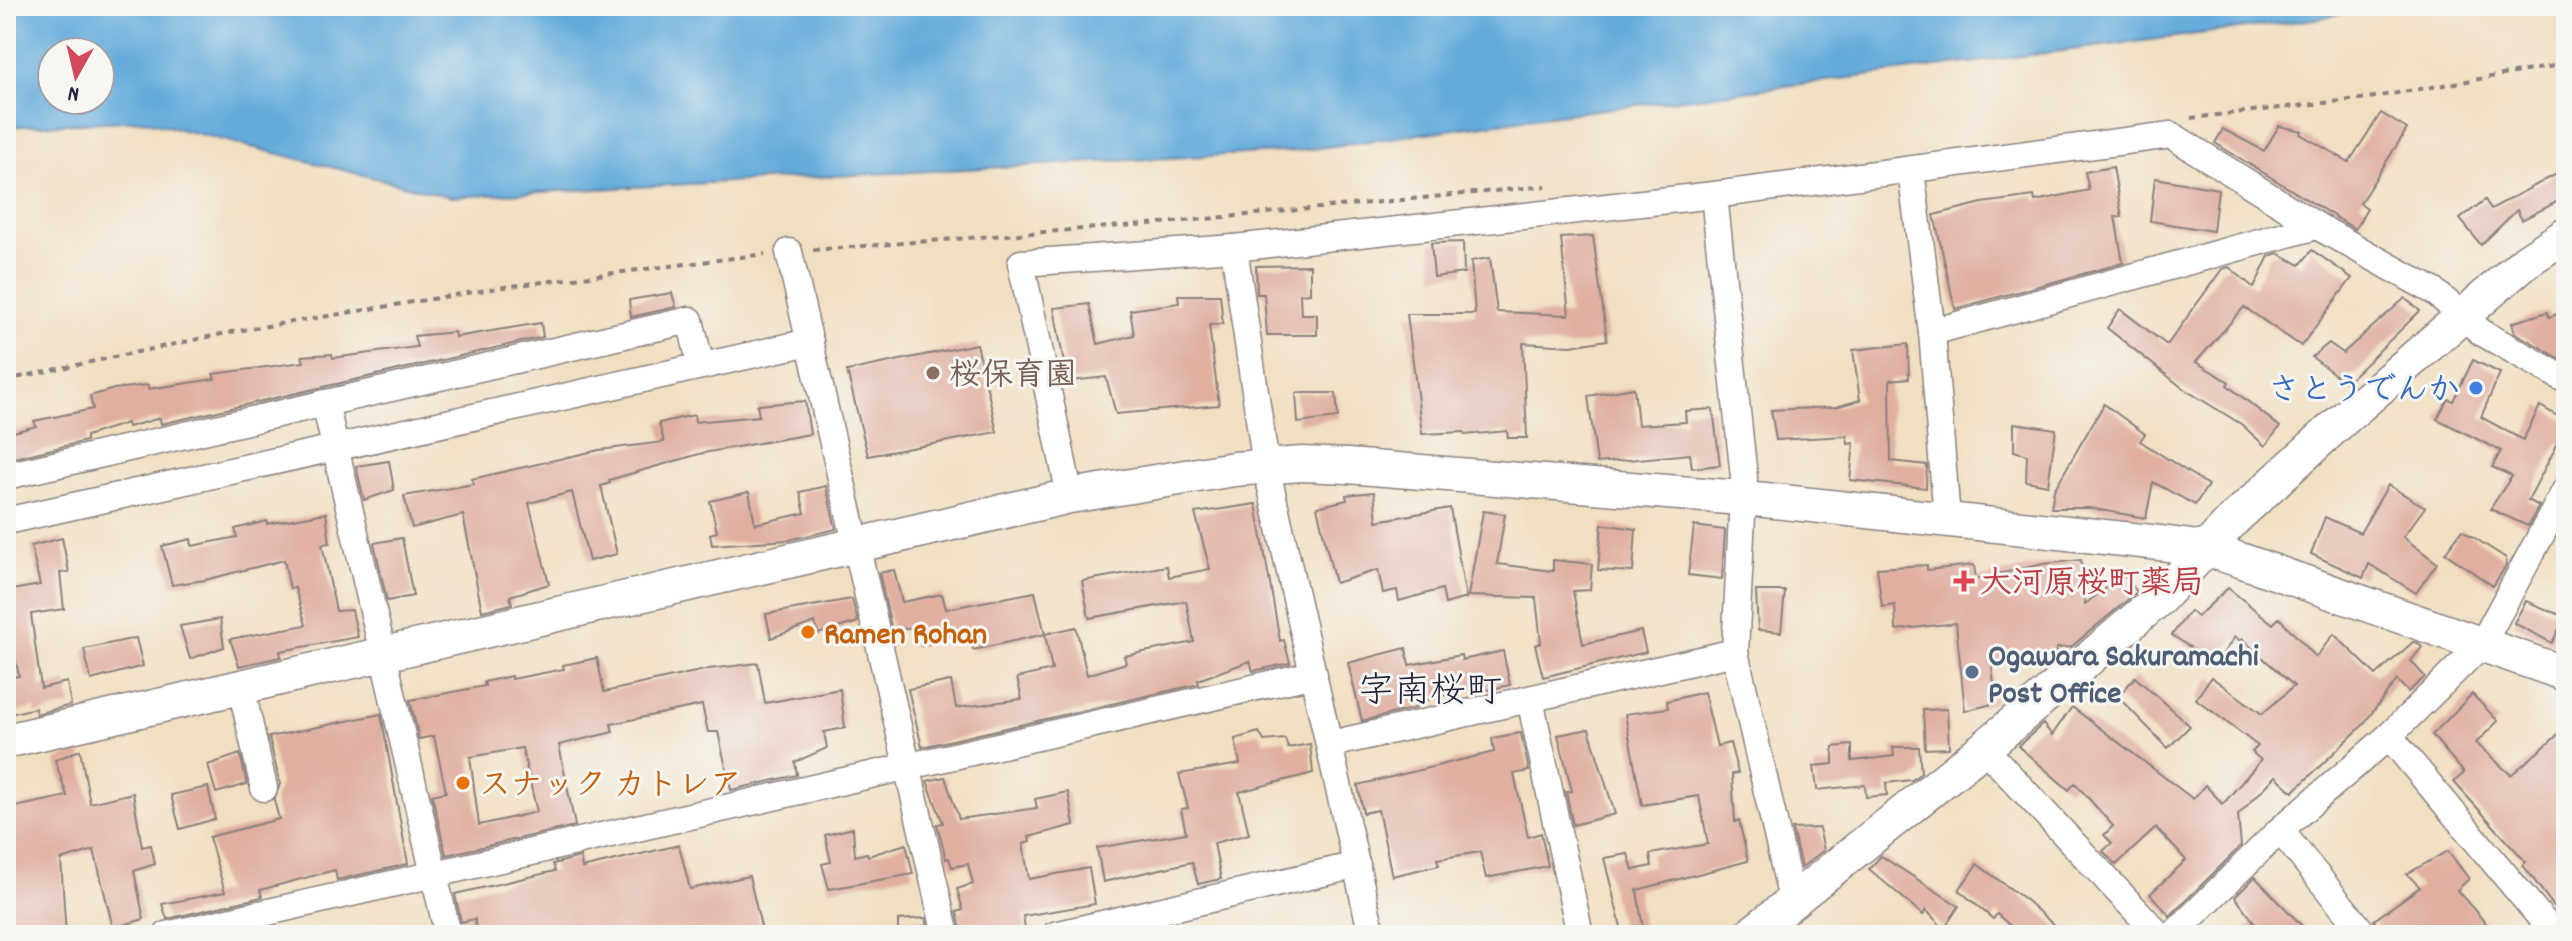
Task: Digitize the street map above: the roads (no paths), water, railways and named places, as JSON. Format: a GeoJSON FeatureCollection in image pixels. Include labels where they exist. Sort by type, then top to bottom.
{"type":"FeatureCollection","features":[{"type":"Feature","properties":{"kind":"street"},"geometry":{"type":"LineString","coordinates":[[1070,496],[1021,263],[1234,248],[1714,195],[2171,135],[2317,226],[2435,292],[2481,332],[2566,380]]}},
{"type":"Feature","properties":{"kind":"street"},"geometry":{"type":"LineString","coordinates":[[1911,171],[1932,332],[1947,519]]}},
{"type":"Feature","properties":{"kind":"street"},"geometry":{"type":"LineString","coordinates":[[1714,195],[1743,499],[1735,652],[1792,900]]}},
{"type":"Feature","properties":{"kind":"street"},"geometry":{"type":"LineString","coordinates":[[1932,332],[2317,226]]}},
{"type":"Feature","properties":{"kind":"street"},"geometry":{"type":"LineString","coordinates":[[1750,935],[1984,748],[2159,599],[2206,549],[2331,430],[2526,261],[2566,235]]}},
{"type":"Feature","properties":{"kind":"street"},"geometry":{"type":"LineString","coordinates":[[1234,248],[1266,466],[1372,935]]}},
{"type":"Feature","properties":{"kind":"street"},"geometry":{"type":"LineString","coordinates":[[789,252],[946,935]]}},
{"type":"Feature","properties":{"kind":"street"},"geometry":{"type":"LineString","coordinates":[[6,476],[690,320],[701,366]]}},
{"type":"Feature","properties":{"kind":"street"},"geometry":{"type":"LineString","coordinates":[[6,521],[810,342]]}},
{"type":"Feature","properties":{"kind":"street"},"geometry":{"type":"LineString","coordinates":[[325,403],[380,654],[448,935]]}},
{"type":"Feature","properties":{"kind":"street"},"geometry":{"type":"LineString","coordinates":[[6,741],[1070,496],[1194,474],[1266,466],[1348,466],[1743,499],[2206,549],[2566,674]]}},
{"type":"Feature","properties":{"kind":"street"},"geometry":{"type":"LineString","coordinates":[[2173,935],[2280,830],[2389,736],[2482,644],[2566,489]]}},
{"type":"Feature","properties":{"kind":"street"},"geometry":{"type":"LineString","coordinates":[[1331,744],[1735,652]]}},
{"type":"Feature","properties":{"kind":"street"},"geometry":{"type":"LineString","coordinates":[[167,935],[1314,674]]}},
{"type":"Feature","properties":{"kind":"street"},"geometry":{"type":"LineString","coordinates":[[241,687],[264,788]]}},
{"type":"Feature","properties":{"kind":"street"},"geometry":{"type":"LineString","coordinates":[[1530,699],[1580,935]]}},
{"type":"Feature","properties":{"kind":"street"},"geometry":{"type":"LineString","coordinates":[[2389,736],[2555,935]]}},
{"type":"Feature","properties":{"kind":"street"},"geometry":{"type":"LineString","coordinates":[[1984,748],[2159,935]]}},
{"type":"Feature","properties":{"kind":"street"},"geometry":{"type":"LineString","coordinates":[[2280,830],[2365,935]]}},
{"type":"Feature","properties":{"kind":"street"},"geometry":{"type":"LineString","coordinates":[[1055,935],[1357,865]]}},
{"type":"Feature","properties":{"kind":"water"},"geometry":{"type":"Polygon","coordinates":[[[6,6],[2375,6],[2315,19],[1297,151],[451,197],[143,120],[6,127],[6,6]]]}},
{"type":"Feature","properties":{"kind":"place","name":"桜保育園"},"geometry":{"type":"Point","coordinates":[933,373]}},
{"type":"Feature","properties":{"kind":"place","name":"さとうでんか"},"geometry":{"type":"Point","coordinates":[2476,388]}},
{"type":"Feature","properties":{"kind":"place","name":"大河原桜町薬局"},"geometry":{"type":"Point","coordinates":[1964,581]}},
{"type":"Feature","properties":{"kind":"place","name":"Ramen Rohan"},"geometry":{"type":"Point","coordinates":[808,632]}},
{"type":"Feature","properties":{"kind":"place","name":"Ogawara Sakuramachi Post Office"},"geometry":{"type":"Point","coordinates":[1972,672]}},
{"type":"Feature","properties":{"kind":"place","name":"スナック カトレア"},"geometry":{"type":"Point","coordinates":[463,783]}},
{"type":"Feature","properties":{"kind":"district","name":"字南桜町"},"geometry":{"type":"Point","coordinates":[1430,688]}}]}
